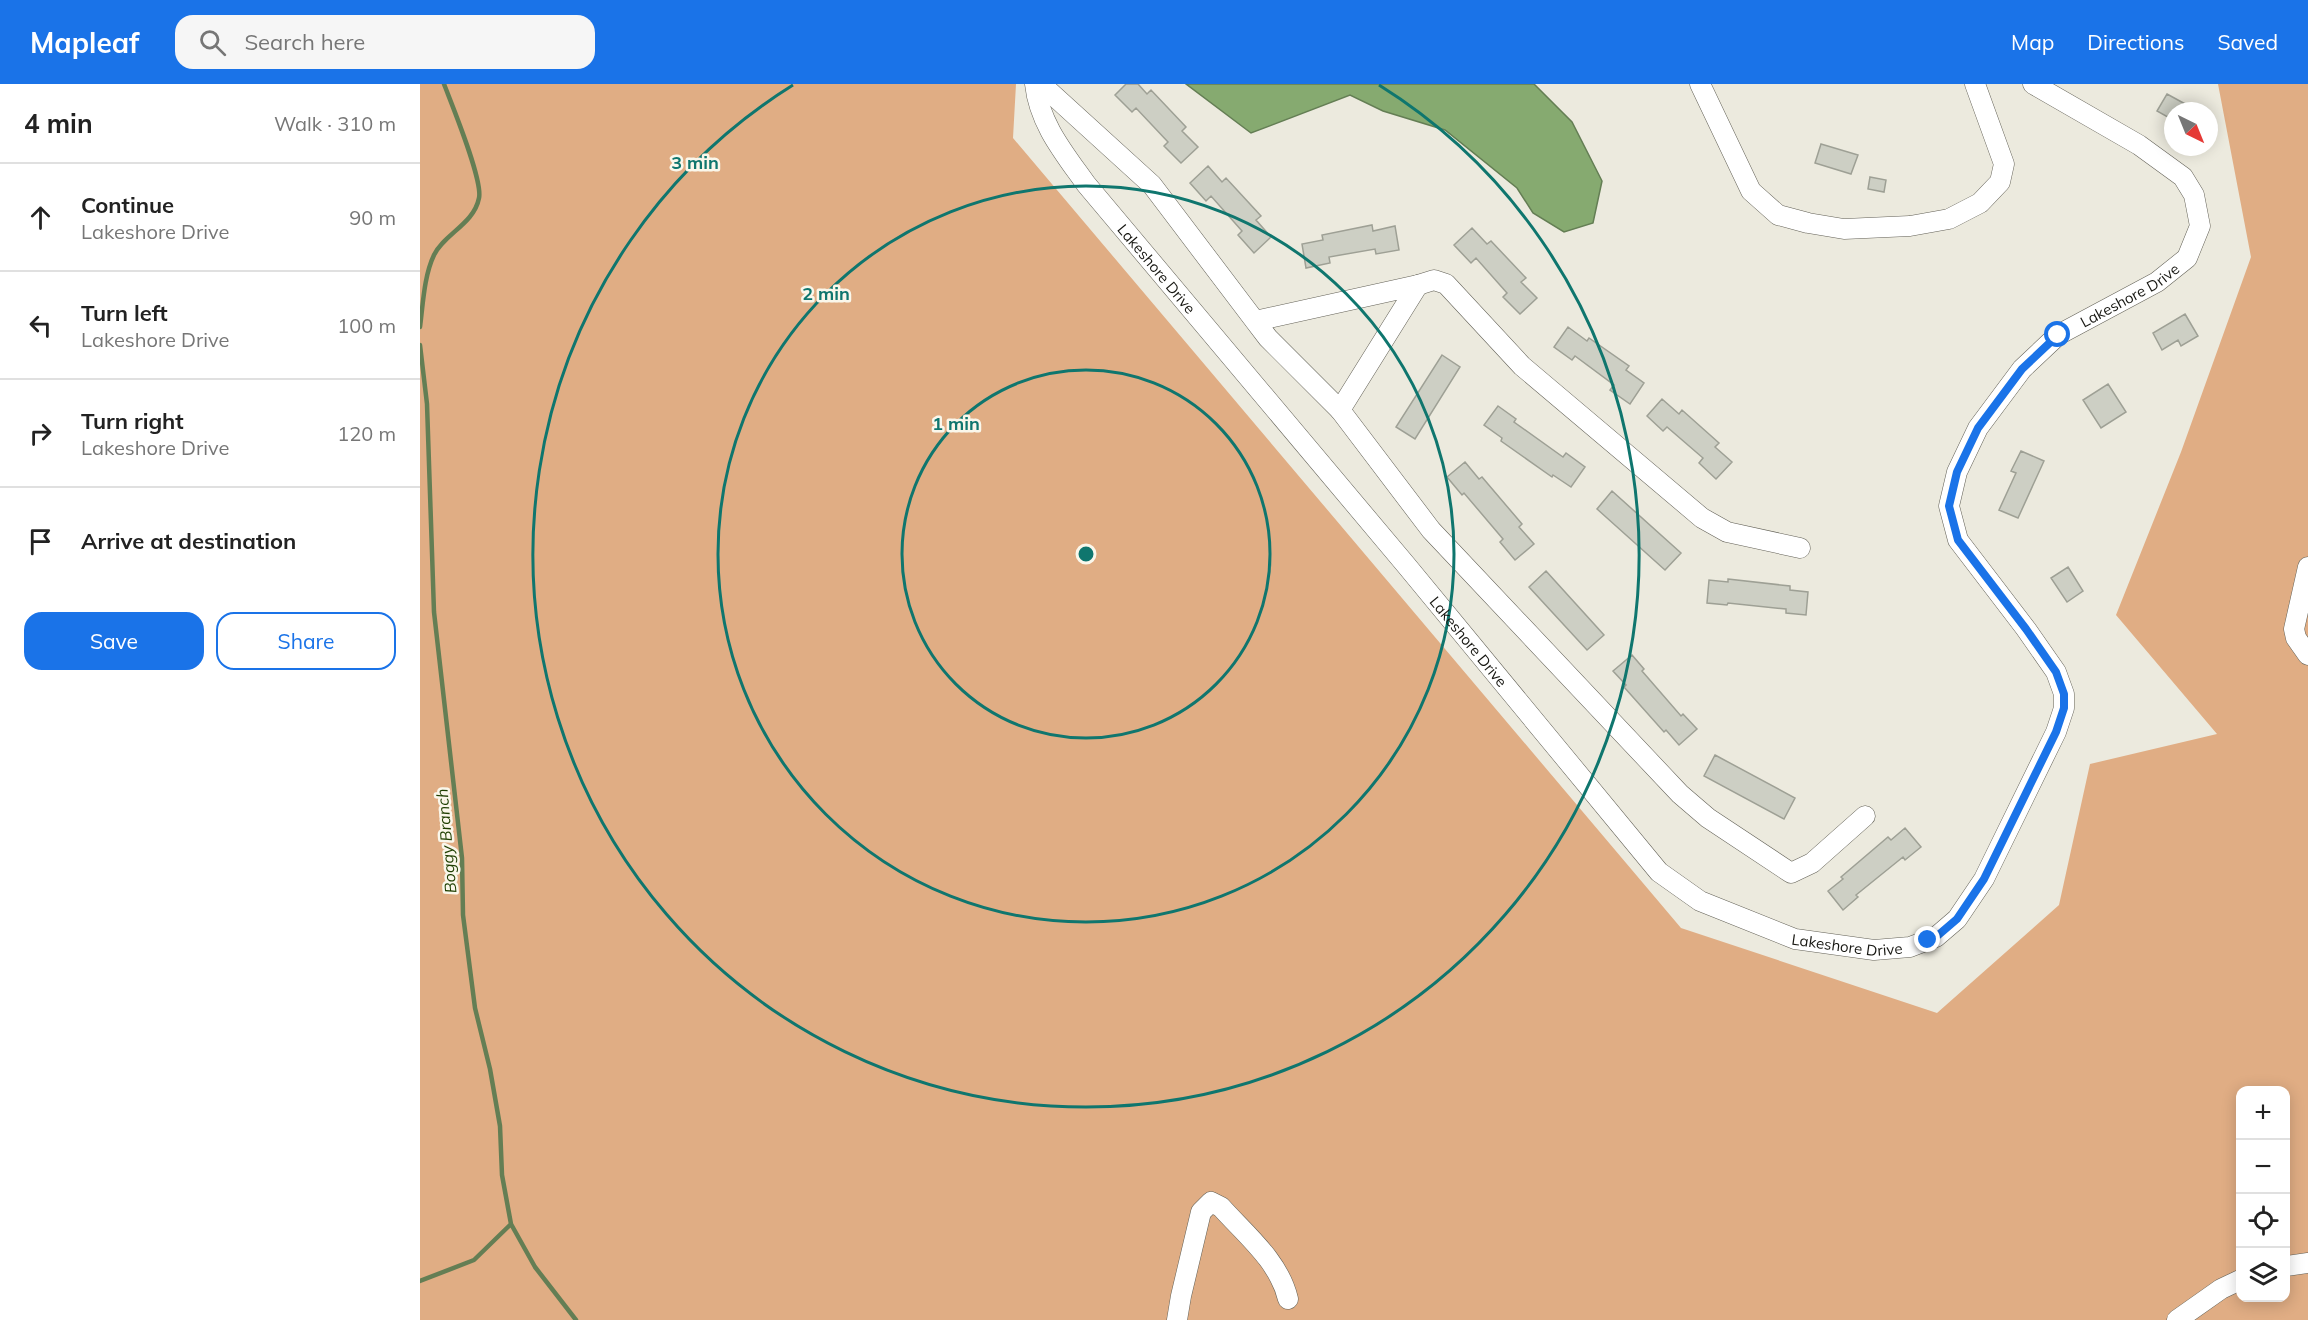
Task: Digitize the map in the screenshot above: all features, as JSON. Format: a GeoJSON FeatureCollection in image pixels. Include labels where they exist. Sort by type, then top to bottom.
{"type":"FeatureCollection","features":[{"type":"Feature","properties":{"kind":"street","name":"Lakeshore Drive"},"geometry":{"type":"LineString","coordinates":[[1035,84],[1036,99],[1051,134],[1086,184],[1399,556],[1659,872],[1700,901],[1795,939],[1874,950],[1910,947],[1936,937],[1957,919],[1984,879],[2056,732],[2064,708],[2064,694],[2056,672],[1958,540],[1949,506],[1957,472],[1978,428],[2022,369],[2058,335],[2157,282],[2187,258],[2200,226],[2194,195],[2183,177],[2139,145],[2033,84]]}},
{"type":"Feature","properties":{"kind":"street"},"geometry":{"type":"LineString","coordinates":[[1041,84],[1152,185],[1268,338],[1340,410],[1431,530],[1680,794],[1708,818],[1791,873],[1812,863],[1864,816]]}},
{"type":"Feature","properties":{"kind":"street"},"geometry":{"type":"LineString","coordinates":[[1700,84],[1751,192],[1778,215],[1844,229],[1910,226],[1949,219],[1980,203],[2000,183],[2004,164],[1975,84]]}},
{"type":"Feature","properties":{"kind":"street"},"geometry":{"type":"LineString","coordinates":[[1255,321],[1434,280],[1446,284],[1522,366],[1702,518],[1727,532],[1800,548]]}},
{"type":"Feature","properties":{"kind":"street"},"geometry":{"type":"LineString","coordinates":[[1340,410],[1418,285]]}},
{"type":"Feature","properties":{"kind":"street"},"geometry":{"type":"LineString","coordinates":[[2308,567],[2294,625],[2296,638],[2308,655]]}},
{"type":"Feature","properties":{"kind":"street"},"geometry":{"type":"LineString","coordinates":[[1177,1320],[1201,1212],[1211,1202],[1221,1207],[1271,1263],[1283,1282],[1288,1299]]}},
{"type":"Feature","properties":{"kind":"street"},"geometry":{"type":"LineString","coordinates":[[2290,1265],[2308,1263]]}},
{"type":"Feature","properties":{"kind":"street"},"geometry":{"type":"LineString","coordinates":[[2177,1320],[2221,1289],[2236,1282]]}},
{"type":"Feature","properties":{"kind":"shaded area"},"geometry":{"type":"Polygon","coordinates":[[[420,84],[1016,84],[1013,138],[1681,928],[1937,1013],[2059,905],[2090,764],[2217,734],[2116,615],[2181,452],[2251,257],[2218,84],[2308,84],[2308,1320],[420,1320],[420,84]]]}},
{"type":"Feature","properties":{"kind":"shaded area"},"geometry":{"type":"Polygon","coordinates":[[[1186,84],[1534,84],[1572,122],[1602,181],[1593,223],[1564,232],[1533,213],[1517,188],[1445,130],[1383,111],[1350,95],[1251,133],[1186,84]]]}},
{"type":"Feature","properties":{"kind":"building"},"geometry":{"type":"Polygon","coordinates":[[[1126,84],[1138,84],[1147,94],[1151,90],[1186,127],[1182,131],[1198,147],[1181,163],[1164,146],[1168,142],[1136,108],[1132,112],[1115,95],[1126,84]]]}},
{"type":"Feature","properties":{"kind":"building"},"geometry":{"type":"Polygon","coordinates":[[[2167,94],[2182,102],[2164,102],[2164,115],[2157,111],[2167,94]]]}},
{"type":"Feature","properties":{"kind":"building"},"geometry":{"type":"Polygon","coordinates":[[[1821,144],[1858,155],[1851,174],[1815,163],[1821,144]]]}},
{"type":"Feature","properties":{"kind":"building"},"geometry":{"type":"Polygon","coordinates":[[[1208,166],[1222,182],[1226,178],[1261,216],[1256,220],[1271,237],[1254,253],[1238,235],[1242,231],[1211,196],[1206,201],[1190,183],[1208,166]]]}},
{"type":"Feature","properties":{"kind":"building"},"geometry":{"type":"Polygon","coordinates":[[[1870,177],[1886,180],[1884,192],[1868,189],[1870,177]]]}},
{"type":"Feature","properties":{"kind":"building"},"geometry":{"type":"Polygon","coordinates":[[[1372,225],[1373,231],[1395,226],[1399,250],[1376,254],[1375,249],[1329,257],[1330,263],[1306,268],[1302,244],[1323,240],[1322,235],[1372,225]]]}},
{"type":"Feature","properties":{"kind":"building"},"geometry":{"type":"Polygon","coordinates":[[[1472,228],[1487,244],[1491,241],[1526,278],[1521,282],[1537,298],[1520,314],[1503,297],[1507,293],[1476,258],[1471,263],[1454,245],[1472,228]]]}},
{"type":"Feature","properties":{"kind":"building"},"geometry":{"type":"Polygon","coordinates":[[[2185,314],[2198,336],[2181,346],[2178,340],[2162,350],[2153,333],[2185,314]]]}},
{"type":"Feature","properties":{"kind":"building"},"geometry":{"type":"Polygon","coordinates":[[[1568,327],[1587,341],[1589,338],[1629,366],[1626,370],[1644,383],[1630,404],[1610,390],[1614,385],[1575,356],[1572,360],[1554,347],[1568,327]]]}},
{"type":"Feature","properties":{"kind":"building"},"geometry":{"type":"Polygon","coordinates":[[[1442,355],[1460,367],[1415,439],[1396,427],[1442,355]]]}},
{"type":"Feature","properties":{"kind":"building"},"geometry":{"type":"Polygon","coordinates":[[[2108,384],[2126,412],[2101,428],[2083,400],[2108,384]]]}},
{"type":"Feature","properties":{"kind":"building"},"geometry":{"type":"Polygon","coordinates":[[[1662,399],[1679,414],[1682,410],[1719,443],[1715,447],[1732,462],[1716,479],[1699,463],[1703,458],[1667,427],[1663,431],[1647,416],[1662,399]]]}},
{"type":"Feature","properties":{"kind":"building"},"geometry":{"type":"Polygon","coordinates":[[[1498,406],[1516,419],[1514,422],[1563,457],[1566,453],[1585,467],[1571,487],[1553,475],[1552,477],[1501,441],[1502,438],[1484,425],[1498,406]]]}},
{"type":"Feature","properties":{"kind":"building"},"geometry":{"type":"Polygon","coordinates":[[[2021,451],[2044,461],[2018,518],[1999,510],[2016,473],[2011,471],[2021,451]]]}},
{"type":"Feature","properties":{"kind":"building"},"geometry":{"type":"Polygon","coordinates":[[[1465,462],[1479,479],[1482,477],[1522,524],[1519,527],[1534,544],[1515,560],[1500,542],[1503,539],[1464,493],[1462,495],[1447,477],[1465,462]]]}},
{"type":"Feature","properties":{"kind":"building"},"geometry":{"type":"Polygon","coordinates":[[[1612,491],[1681,553],[1665,570],[1597,509],[1612,491]]]}},
{"type":"Feature","properties":{"kind":"building"},"geometry":{"type":"Polygon","coordinates":[[[2068,567],[2083,591],[2067,602],[2051,578],[2068,567]]]}},
{"type":"Feature","properties":{"kind":"building"},"geometry":{"type":"Polygon","coordinates":[[[1546,571],[1604,635],[1587,650],[1529,587],[1546,571]]]}},
{"type":"Feature","properties":{"kind":"building"},"geometry":{"type":"Polygon","coordinates":[[[1728,579],[1790,586],[1790,590],[1808,592],[1806,615],[1786,613],[1786,609],[1707,603],[1709,580],[1728,582],[1728,579]]]}},
{"type":"Feature","properties":{"kind":"building"},"geometry":{"type":"Polygon","coordinates":[[[1632,655],[1644,669],[1642,671],[1681,716],[1683,714],[1697,729],[1679,745],[1666,730],[1664,732],[1624,687],[1626,685],[1613,671],[1632,655]]]}},
{"type":"Feature","properties":{"kind":"building"},"geometry":{"type":"Polygon","coordinates":[[[1715,755],[1795,798],[1784,819],[1704,776],[1715,755]]]}},
{"type":"Feature","properties":{"kind":"building"},"geometry":{"type":"Polygon","coordinates":[[[1905,828],[1921,847],[1905,860],[1903,857],[1856,895],[1858,897],[1843,910],[1828,891],[1888,837],[1891,840],[1905,828]]]}},
{"type":"Feature","properties":{"kind":"waterway","name":"Boggy Branch"},"geometry":{"type":"LineString","coordinates":[[420,327],[426,281],[434,255],[471,215],[479,198],[472,160],[444,84]]}},
{"type":"Feature","properties":{"kind":"waterway","name":"Boggy Branch"},"geometry":{"type":"LineString","coordinates":[[420,345],[427,404],[434,612],[462,858],[463,915],[475,1008],[490,1069],[500,1126],[502,1175],[511,1224],[535,1267],[576,1320]]}},
{"type":"Feature","properties":{"kind":"waterway","name":"Boggy Branch"},"geometry":{"type":"LineString","coordinates":[[420,1281],[474,1260],[511,1224]]}},
{"type":"Feature","properties":{"kind":"route"},"geometry":{"type":"LineString","coordinates":[[1928,940],[1936,937],[1957,919],[1984,879],[2056,732],[2064,708],[2064,694],[2056,672],[1958,540],[1949,506],[1957,472],[1978,428],[2008,385],[2058,335]]}}]}
